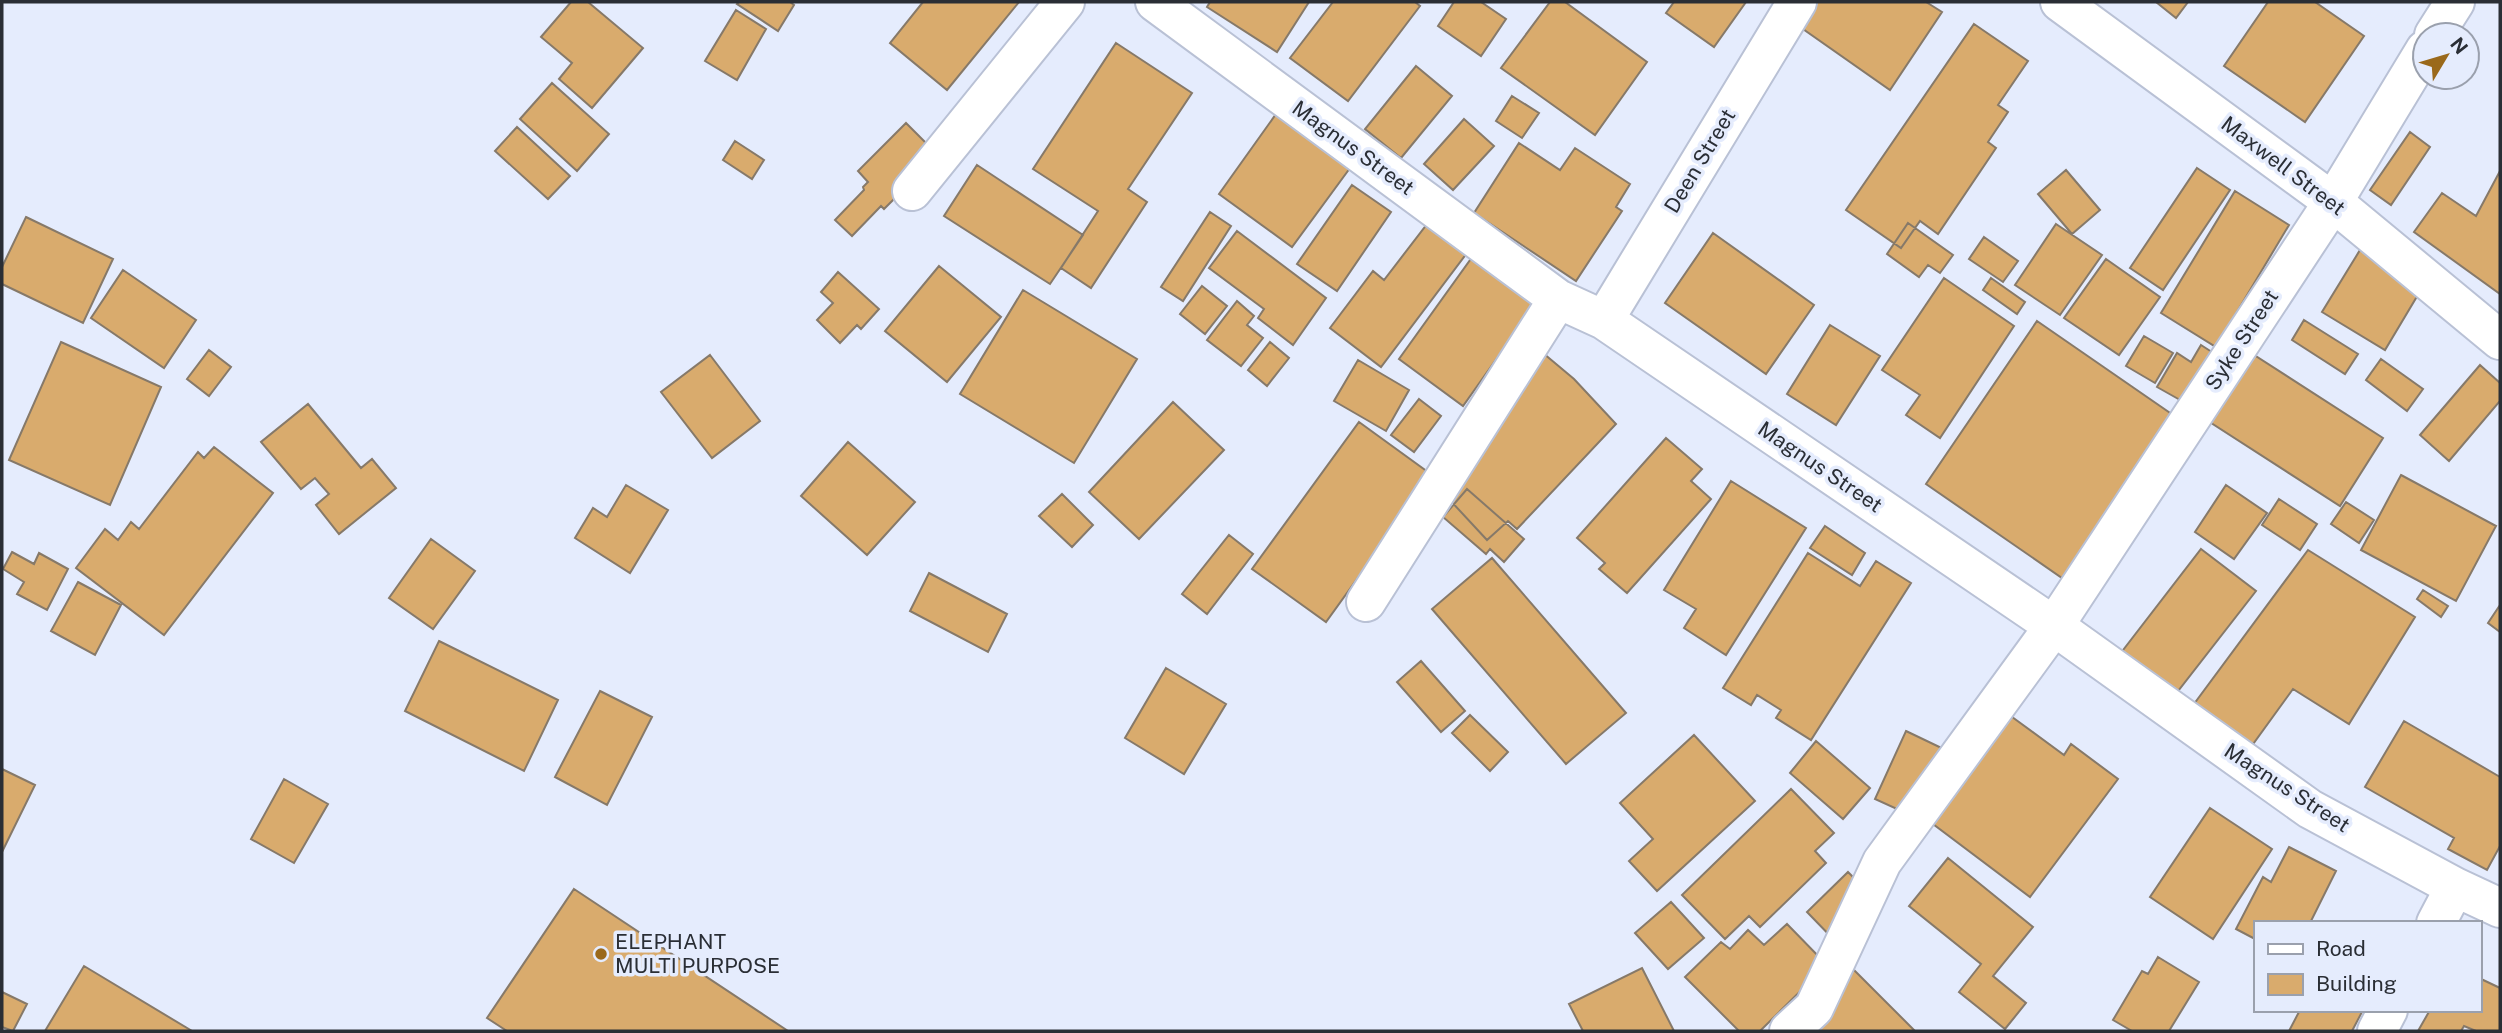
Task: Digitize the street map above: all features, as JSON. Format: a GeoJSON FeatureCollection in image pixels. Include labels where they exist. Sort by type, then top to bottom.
{"type":"FeatureCollection","features":[{"type":"Feature","properties":{"kind":"street"},"geometry":{"type":"LineString","coordinates":[[912,191],[1065,2]]}},
{"type":"Feature","properties":{"kind":"street","name":"Magnus Street"},"geometry":{"type":"LineString","coordinates":[[1155,2],[1558,299],[1604,320],[2054,626],[2310,809],[2455,887],[2500,908]]}},
{"type":"Feature","properties":{"kind":"street","name":"Deen Street"},"geometry":{"type":"LineString","coordinates":[[1604,320],[1797,2]]}},
{"type":"Feature","properties":{"kind":"street","name":"Maxwell Street"},"geometry":{"type":"LineString","coordinates":[[2060,2],[2333,202],[2500,340]]}},
{"type":"Feature","properties":{"kind":"street"},"geometry":{"type":"LineString","coordinates":[[2443,21],[2455,2]]}},
{"type":"Feature","properties":{"kind":"street","name":"Syke Street"},"geometry":{"type":"LineString","coordinates":[[1814,1024],[1882,862],[2054,626],[2333,202],[2411,73]]}},
{"type":"Feature","properties":{"kind":"street"},"geometry":{"type":"LineString","coordinates":[[1366,602],[1558,299]]}},
{"type":"Feature","properties":{"kind":"street"},"geometry":{"type":"LineString","coordinates":[[2437,921],[2455,887]]}},
{"type":"Feature","properties":{"kind":"street"},"geometry":{"type":"LineString","coordinates":[[2377,1031],[2387,1012]]}},
{"type":"Feature","properties":{"kind":"building"},"geometry":{"type":"Polygon","coordinates":[[[571,2],[588,2],[643,48],[592,108],[559,79],[572,63],[541,37],[571,2]]]}},
{"type":"Feature","properties":{"kind":"building"},"geometry":{"type":"Polygon","coordinates":[[[790,2],[794,5],[778,31],[737,4],[790,2]]]}},
{"type":"Feature","properties":{"kind":"building"},"geometry":{"type":"Polygon","coordinates":[[[923,2],[1019,2],[947,90],[890,43],[923,2]]]}},
{"type":"Feature","properties":{"kind":"building"},"geometry":{"type":"Polygon","coordinates":[[[1210,2],[1309,2],[1277,52],[1207,7],[1210,2]]]}},
{"type":"Feature","properties":{"kind":"building"},"geometry":{"type":"Polygon","coordinates":[[[1333,2],[1415,2],[1420,6],[1348,101],[1290,58],[1333,2]]]}},
{"type":"Feature","properties":{"kind":"building"},"geometry":{"type":"Polygon","coordinates":[[[1454,2],[1481,2],[1506,19],[1481,56],[1438,26],[1454,2]]]}},
{"type":"Feature","properties":{"kind":"building"},"geometry":{"type":"Polygon","coordinates":[[[1550,2],[1565,2],[1647,62],[1595,135],[1501,68],[1550,2]]]}},
{"type":"Feature","properties":{"kind":"building"},"geometry":{"type":"Polygon","coordinates":[[[1674,2],[1746,2],[1714,47],[1666,13],[1674,2]]]}},
{"type":"Feature","properties":{"kind":"building"},"geometry":{"type":"Polygon","coordinates":[[[1792,2],[1926,2],[1942,12],[1890,90],[1783,15],[1792,2]]]}},
{"type":"Feature","properties":{"kind":"building"},"geometry":{"type":"Polygon","coordinates":[[[2156,2],[2188,2],[2176,18],[2156,2]]]}},
{"type":"Feature","properties":{"kind":"building"},"geometry":{"type":"Polygon","coordinates":[[[2268,2],[2315,2],[2364,36],[2305,122],[2224,66],[2268,2]]]}},
{"type":"Feature","properties":{"kind":"building"},"geometry":{"type":"Polygon","coordinates":[[[736,10],[766,29],[737,80],[705,61],[736,10]]]}},
{"type":"Feature","properties":{"kind":"building"},"geometry":{"type":"Polygon","coordinates":[[[1974,24],[2028,61],[1998,105],[2008,112],[1988,142],[1996,148],[1938,234],[1920,221],[1901,248],[1846,210],[1974,24]]]}},
{"type":"Feature","properties":{"kind":"building"},"geometry":{"type":"Polygon","coordinates":[[[1116,43],[1192,93],[1128,189],[1147,202],[1091,288],[1061,268],[1098,211],[1033,169],[1116,43]]]}},
{"type":"Feature","properties":{"kind":"building"},"geometry":{"type":"Polygon","coordinates":[[[1416,66],[1452,96],[1401,158],[1365,129],[1416,66]]]}},
{"type":"Feature","properties":{"kind":"building"},"geometry":{"type":"Polygon","coordinates":[[[552,83],[609,134],[577,171],[520,119],[552,83]]]}},
{"type":"Feature","properties":{"kind":"building"},"geometry":{"type":"Polygon","coordinates":[[[1512,96],[1539,113],[1522,138],[1496,121],[1512,96]]]}},
{"type":"Feature","properties":{"kind":"building"},"geometry":{"type":"Polygon","coordinates":[[[1276,114],[1350,168],[1292,247],[1219,194],[1276,114]]]}},
{"type":"Feature","properties":{"kind":"building"},"geometry":{"type":"Polygon","coordinates":[[[1464,119],[1494,146],[1453,190],[1424,164],[1464,119]]]}},
{"type":"Feature","properties":{"kind":"building"},"geometry":{"type":"Polygon","coordinates":[[[906,123],[938,155],[884,209],[881,206],[852,236],[835,220],[864,190],[863,187],[868,182],[858,171],[906,123]]]}},
{"type":"Feature","properties":{"kind":"building"},"geometry":{"type":"Polygon","coordinates":[[[517,127],[570,176],[548,199],[495,151],[517,127]]]}},
{"type":"Feature","properties":{"kind":"building"},"geometry":{"type":"Polygon","coordinates":[[[2410,132],[2430,147],[2391,205],[2370,190],[2410,132]]]}},
{"type":"Feature","properties":{"kind":"building"},"geometry":{"type":"Polygon","coordinates":[[[735,141],[764,160],[752,179],[723,160],[735,141]]]}},
{"type":"Feature","properties":{"kind":"building"},"geometry":{"type":"Polygon","coordinates":[[[1519,143],[1560,170],[1575,148],[1630,184],[1616,207],[1622,211],[1576,281],[1474,213],[1519,143]]]}},
{"type":"Feature","properties":{"kind":"building"},"geometry":{"type":"Polygon","coordinates":[[[977,165],[1083,235],[1050,284],[944,216],[977,165]]]}},
{"type":"Feature","properties":{"kind":"building"},"geometry":{"type":"Polygon","coordinates":[[[2197,168],[2230,190],[2163,290],[2130,268],[2197,168]]]}},
{"type":"Feature","properties":{"kind":"building"},"geometry":{"type":"Polygon","coordinates":[[[2066,170],[2100,210],[2072,234],[2038,194],[2066,170]]]}},
{"type":"Feature","properties":{"kind":"building"},"geometry":{"type":"Polygon","coordinates":[[[2500,171],[2500,294],[2414,232],[2442,193],[2476,216],[2500,171]]]}},
{"type":"Feature","properties":{"kind":"building"},"geometry":{"type":"Polygon","coordinates":[[[1352,185],[1391,212],[1337,291],[1297,264],[1352,185]]]}},
{"type":"Feature","properties":{"kind":"building"},"geometry":{"type":"Polygon","coordinates":[[[2235,191],[2289,225],[2216,347],[2161,313],[2235,191]]]}},
{"type":"Feature","properties":{"kind":"building"},"geometry":{"type":"Polygon","coordinates":[[[1210,212],[1231,226],[1183,301],[1161,287],[1210,212]]]}},
{"type":"Feature","properties":{"kind":"building"},"geometry":{"type":"Polygon","coordinates":[[[26,217],[113,259],[83,323],[2,284],[2,267],[26,217]]]}},
{"type":"Feature","properties":{"kind":"building"},"geometry":{"type":"Polygon","coordinates":[[[1431,219],[1470,249],[1381,367],[1330,328],[1373,271],[1384,280],[1431,219]]]}},
{"type":"Feature","properties":{"kind":"building"},"geometry":{"type":"Polygon","coordinates":[[[1908,223],[1953,255],[1940,273],[1928,265],[1919,277],[1887,254],[1908,223]]]}},
{"type":"Feature","properties":{"kind":"building"},"geometry":{"type":"Polygon","coordinates":[[[2056,224],[2102,255],[2060,315],[2015,285],[2056,224]]]}},
{"type":"Feature","properties":{"kind":"building"},"geometry":{"type":"Polygon","coordinates":[[[1237,231],[1326,298],[1293,345],[1258,318],[1264,309],[1209,268],[1237,231]]]}},
{"type":"Feature","properties":{"kind":"building"},"geometry":{"type":"Polygon","coordinates":[[[1713,233],[1814,305],[1766,374],[1665,303],[1713,233]]]}},
{"type":"Feature","properties":{"kind":"building"},"geometry":{"type":"Polygon","coordinates":[[[1984,237],[2018,261],[2003,282],[1969,259],[1984,237]]]}},
{"type":"Feature","properties":{"kind":"building"},"geometry":{"type":"Polygon","coordinates":[[[2360,250],[2422,288],[2385,350],[2322,312],[2360,250]]]}},
{"type":"Feature","properties":{"kind":"building"},"geometry":{"type":"Polygon","coordinates":[[[1473,256],[1537,302],[1463,406],[1399,359],[1473,256]]]}},
{"type":"Feature","properties":{"kind":"building"},"geometry":{"type":"Polygon","coordinates":[[[2106,259],[2160,297],[2119,355],[2064,318],[2106,259]]]}},
{"type":"Feature","properties":{"kind":"building"},"geometry":{"type":"Polygon","coordinates":[[[939,266],[1001,317],[947,382],[885,331],[939,266]]]}},
{"type":"Feature","properties":{"kind":"building"},"geometry":{"type":"Polygon","coordinates":[[[123,270],[196,320],[164,368],[91,318],[123,270]]]}},
{"type":"Feature","properties":{"kind":"building"},"geometry":{"type":"Polygon","coordinates":[[[838,272],[879,309],[861,329],[857,325],[840,343],[817,320],[833,303],[821,292],[838,272]]]}},
{"type":"Feature","properties":{"kind":"building"},"geometry":{"type":"Polygon","coordinates":[[[1944,278],[2014,326],[1940,438],[1906,415],[1920,395],[1882,370],[1944,278]]]}},
{"type":"Feature","properties":{"kind":"building"},"geometry":{"type":"Polygon","coordinates":[[[1991,278],[2025,302],[2017,314],[1983,290],[1991,278]]]}},
{"type":"Feature","properties":{"kind":"building"},"geometry":{"type":"Polygon","coordinates":[[[1202,286],[1227,306],[1205,334],[1180,314],[1202,286]]]}},
{"type":"Feature","properties":{"kind":"building"},"geometry":{"type":"Polygon","coordinates":[[[1023,290],[1137,359],[1074,463],[960,394],[1023,290]]]}},
{"type":"Feature","properties":{"kind":"building"},"geometry":{"type":"Polygon","coordinates":[[[1237,301],[1254,316],[1247,325],[1263,338],[1241,366],[1207,340],[1237,301]]]}},
{"type":"Feature","properties":{"kind":"building"},"geometry":{"type":"Polygon","coordinates":[[[2304,320],[2358,354],[2345,374],[2292,340],[2304,320]]]}},
{"type":"Feature","properties":{"kind":"building"},"geometry":{"type":"Polygon","coordinates":[[[2037,321],[2173,415],[2062,578],[1926,484],[2037,321]]]}},
{"type":"Feature","properties":{"kind":"building"},"geometry":{"type":"Polygon","coordinates":[[[1830,325],[1880,356],[1836,425],[1787,394],[1830,325]]]}},
{"type":"Feature","properties":{"kind":"building"},"geometry":{"type":"Polygon","coordinates":[[[2144,336],[2173,353],[2155,383],[2126,366],[2144,336]]]}},
{"type":"Feature","properties":{"kind":"building"},"geometry":{"type":"Polygon","coordinates":[[[61,342],[161,387],[110,505],[9,460],[61,342]]]}},
{"type":"Feature","properties":{"kind":"building"},"geometry":{"type":"Polygon","coordinates":[[[1270,342],[1289,358],[1267,386],[1248,370],[1270,342]]]}},
{"type":"Feature","properties":{"kind":"building"},"geometry":{"type":"Polygon","coordinates":[[[2234,342],[2383,438],[2340,506],[2191,410],[2234,342]]]}},
{"type":"Feature","properties":{"kind":"building"},"geometry":{"type":"Polygon","coordinates":[[[2201,345],[2218,356],[2189,405],[2157,387],[2177,353],[2191,362],[2201,345]]]}},
{"type":"Feature","properties":{"kind":"building"},"geometry":{"type":"Polygon","coordinates":[[[1537,348],[1574,379],[1616,424],[1517,529],[1508,521],[1487,540],[1448,498],[1537,348]]]}},
{"type":"Feature","properties":{"kind":"building"},"geometry":{"type":"Polygon","coordinates":[[[209,350],[231,367],[209,396],[187,379],[209,350]]]}},
{"type":"Feature","properties":{"kind":"building"},"geometry":{"type":"Polygon","coordinates":[[[710,355],[760,421],[712,458],[661,392],[710,355]]]}},
{"type":"Feature","properties":{"kind":"building"},"geometry":{"type":"Polygon","coordinates":[[[2381,359],[2423,389],[2407,411],[2366,380],[2381,359]]]}},
{"type":"Feature","properties":{"kind":"building"},"geometry":{"type":"Polygon","coordinates":[[[1358,360],[1409,390],[1386,431],[1334,401],[1358,360]]]}},
{"type":"Feature","properties":{"kind":"building"},"geometry":{"type":"Polygon","coordinates":[[[2480,365],[2500,383],[2500,401],[2449,461],[2420,435],[2480,365]]]}},
{"type":"Feature","properties":{"kind":"building"},"geometry":{"type":"Polygon","coordinates":[[[1419,399],[1441,416],[1414,452],[1391,435],[1419,399]]]}},
{"type":"Feature","properties":{"kind":"building"},"geometry":{"type":"Polygon","coordinates":[[[1173,402],[1224,450],[1139,539],[1089,492],[1173,402]]]}},
{"type":"Feature","properties":{"kind":"building"},"geometry":{"type":"Polygon","coordinates":[[[308,404],[361,468],[372,459],[396,488],[339,534],[316,505],[329,494],[315,478],[301,489],[261,442],[308,404]]]}},
{"type":"Feature","properties":{"kind":"building"},"geometry":{"type":"Polygon","coordinates":[[[1359,422],[1432,475],[1326,622],[1252,569],[1359,422]]]}},
{"type":"Feature","properties":{"kind":"building"},"geometry":{"type":"Polygon","coordinates":[[[1666,438],[1702,469],[1691,481],[1711,499],[1627,593],[1599,569],[1605,563],[1577,538],[1666,438]]]}},
{"type":"Feature","properties":{"kind":"building"},"geometry":{"type":"Polygon","coordinates":[[[848,442],[915,502],[867,555],[801,496],[848,442]]]}},
{"type":"Feature","properties":{"kind":"building"},"geometry":{"type":"Polygon","coordinates":[[[214,447],[273,493],[164,635],[76,568],[105,529],[118,540],[131,522],[139,529],[198,452],[204,458],[214,447]]]}},
{"type":"Feature","properties":{"kind":"building"},"geometry":{"type":"Polygon","coordinates":[[[2401,475],[2496,526],[2456,601],[2361,550],[2401,475]]]}},
{"type":"Feature","properties":{"kind":"building"},"geometry":{"type":"Polygon","coordinates":[[[1731,481],[1806,528],[1726,655],[1684,628],[1696,609],[1664,590],[1731,481]]]}},
{"type":"Feature","properties":{"kind":"building"},"geometry":{"type":"Polygon","coordinates":[[[626,485],[668,510],[630,573],[575,538],[593,508],[607,517],[626,485]]]}},
{"type":"Feature","properties":{"kind":"building"},"geometry":{"type":"Polygon","coordinates":[[[2226,485],[2267,513],[2234,559],[2195,532],[2226,485]]]}},
{"type":"Feature","properties":{"kind":"building"},"geometry":{"type":"Polygon","coordinates":[[[1467,489],[1524,539],[1504,562],[1490,549],[1486,554],[1443,517],[1467,489]]]}},
{"type":"Feature","properties":{"kind":"building"},"geometry":{"type":"Polygon","coordinates":[[[1062,494],[1093,525],[1072,547],[1039,516],[1062,494]]]}},
{"type":"Feature","properties":{"kind":"building"},"geometry":{"type":"Polygon","coordinates":[[[2279,499],[2317,524],[2300,550],[2262,525],[2279,499]]]}},
{"type":"Feature","properties":{"kind":"building"},"geometry":{"type":"Polygon","coordinates":[[[2346,502],[2374,520],[2359,543],[2331,524],[2346,502]]]}},
{"type":"Feature","properties":{"kind":"building"},"geometry":{"type":"Polygon","coordinates":[[[1825,526],[1865,553],[1852,575],[1810,548],[1825,526]]]}},
{"type":"Feature","properties":{"kind":"building"},"geometry":{"type":"Polygon","coordinates":[[[1229,535],[1253,554],[1207,614],[1182,594],[1229,535]]]}},
{"type":"Feature","properties":{"kind":"building"},"geometry":{"type":"Polygon","coordinates":[[[431,539],[475,571],[433,629],[389,598],[431,539]]]}},
{"type":"Feature","properties":{"kind":"building"},"geometry":{"type":"Polygon","coordinates":[[[2201,549],[2256,591],[2164,709],[2110,667],[2201,549]]]}},
{"type":"Feature","properties":{"kind":"building"},"geometry":{"type":"Polygon","coordinates":[[[2308,550],[2415,617],[2349,724],[2293,689],[2248,751],[2191,708],[2308,550]]]}},
{"type":"Feature","properties":{"kind":"building"},"geometry":{"type":"Polygon","coordinates":[[[12,552],[34,564],[39,553],[68,569],[47,610],[17,594],[24,582],[3,569],[12,552]]]}},
{"type":"Feature","properties":{"kind":"building"},"geometry":{"type":"Polygon","coordinates":[[[1808,553],[1860,586],[1876,561],[1911,583],[1811,740],[1776,718],[1781,710],[1757,695],[1751,705],[1723,688],[1808,553]]]}},
{"type":"Feature","properties":{"kind":"building"},"geometry":{"type":"Polygon","coordinates":[[[1492,558],[1626,713],[1566,764],[1432,609],[1492,558]]]}},
{"type":"Feature","properties":{"kind":"building"},"geometry":{"type":"Polygon","coordinates":[[[929,573],[1007,614],[988,652],[910,611],[929,573]]]}},
{"type":"Feature","properties":{"kind":"building"},"geometry":{"type":"Polygon","coordinates":[[[78,582],[121,605],[95,655],[51,631],[78,582]]]}},
{"type":"Feature","properties":{"kind":"building"},"geometry":{"type":"Polygon","coordinates":[[[2423,590],[2448,606],[2441,617],[2417,599],[2423,590]]]}},
{"type":"Feature","properties":{"kind":"building"},"geometry":{"type":"Polygon","coordinates":[[[2500,605],[2500,632],[2488,623],[2500,605]]]}},
{"type":"Feature","properties":{"kind":"building"},"geometry":{"type":"Polygon","coordinates":[[[439,641],[558,700],[524,771],[405,711],[439,641]]]}},
{"type":"Feature","properties":{"kind":"building"},"geometry":{"type":"Polygon","coordinates":[[[1421,661],[1465,711],[1441,732],[1397,682],[1421,661]]]}},
{"type":"Feature","properties":{"kind":"building"},"geometry":{"type":"Polygon","coordinates":[[[1166,668],[1226,704],[1184,774],[1125,738],[1166,668]]]}},
{"type":"Feature","properties":{"kind":"building"},"geometry":{"type":"Polygon","coordinates":[[[600,691],[652,717],[607,805],[555,777],[600,691]]]}},
{"type":"Feature","properties":{"kind":"building"},"geometry":{"type":"Polygon","coordinates":[[[2008,714],[2064,755],[2071,744],[2118,779],[2030,897],[1929,821],[2008,714]]]}},
{"type":"Feature","properties":{"kind":"building"},"geometry":{"type":"Polygon","coordinates":[[[1470,715],[1508,752],[1490,771],[1452,733],[1470,715]]]}},
{"type":"Feature","properties":{"kind":"building"},"geometry":{"type":"Polygon","coordinates":[[[2404,721],[2500,777],[2500,846],[2487,870],[2448,849],[2454,838],[2365,787],[2404,721]]]}},
{"type":"Feature","properties":{"kind":"building"},"geometry":{"type":"Polygon","coordinates":[[[1906,731],[1952,753],[1921,820],[1875,799],[1906,731]]]}},
{"type":"Feature","properties":{"kind":"building"},"geometry":{"type":"Polygon","coordinates":[[[1694,735],[1755,801],[1657,891],[1629,861],[1653,839],[1620,803],[1694,735]]]}},
{"type":"Feature","properties":{"kind":"building"},"geometry":{"type":"Polygon","coordinates":[[[1816,741],[1870,788],[1843,819],[1790,773],[1816,741]]]}},
{"type":"Feature","properties":{"kind":"building"},"geometry":{"type":"Polygon","coordinates":[[[2,769],[35,785],[2,852],[2,769]]]}},
{"type":"Feature","properties":{"kind":"building"},"geometry":{"type":"Polygon","coordinates":[[[284,779],[328,804],[294,863],[251,839],[284,779]]]}},
{"type":"Feature","properties":{"kind":"building"},"geometry":{"type":"Polygon","coordinates":[[[1791,789],[1834,833],[1815,851],[1826,863],[1760,927],[1749,916],[1725,939],[1682,895],[1791,789]]]}},
{"type":"Feature","properties":{"kind":"building"},"geometry":{"type":"Polygon","coordinates":[[[2210,808],[2272,849],[2213,939],[2150,897],[2210,808]]]}},
{"type":"Feature","properties":{"kind":"building"},"geometry":{"type":"Polygon","coordinates":[[[2289,847],[2336,871],[2311,921],[2254,921],[2254,938],[2236,929],[2263,877],[2271,882],[2289,847]]]}},
{"type":"Feature","properties":{"kind":"building"},"geometry":{"type":"Polygon","coordinates":[[[1948,858],[2033,927],[1993,976],[2026,1003],[2005,1029],[1959,992],[1981,964],[1909,906],[1948,858]]]}},
{"type":"Feature","properties":{"kind":"building"},"geometry":{"type":"Polygon","coordinates":[[[1848,872],[1882,906],[1840,946],[1807,912],[1848,872]]]}},
{"type":"Feature","properties":{"kind":"building","name":"ELEPHANT MULTI PURPOSE"},"geometry":{"type":"Polygon","coordinates":[[[574,889],[788,1031],[507,1031],[487,1018],[574,889]]]}},
{"type":"Feature","properties":{"kind":"building"},"geometry":{"type":"Polygon","coordinates":[[[1671,902],[1704,938],[1668,969],[1635,933],[1671,902]]]}},
{"type":"Feature","properties":{"kind":"building"},"geometry":{"type":"Polygon","coordinates":[[[1787,924],[1827,965],[1760,1031],[1739,1031],[1685,977],[1721,942],[1730,949],[1748,930],[1764,945],[1787,924]]]}},
{"type":"Feature","properties":{"kind":"building"},"geometry":{"type":"Polygon","coordinates":[[[1841,957],[1915,1031],[1797,1031],[1841,957]]]}},
{"type":"Feature","properties":{"kind":"building"},"geometry":{"type":"Polygon","coordinates":[[[2158,957],[2199,982],[2169,1031],[2132,1031],[2113,1020],[2142,971],[2148,974],[2158,957]]]}},
{"type":"Feature","properties":{"kind":"building"},"geometry":{"type":"Polygon","coordinates":[[[84,966],[192,1031],[45,1031],[84,966]]]}},
{"type":"Feature","properties":{"kind":"building"},"geometry":{"type":"Polygon","coordinates":[[[1642,968],[1674,1031],[1583,1031],[1569,1004],[1642,968]]]}},
{"type":"Feature","properties":{"kind":"building"},"geometry":{"type":"Polygon","coordinates":[[[2481,979],[2500,988],[2500,1031],[2476,1031],[2464,1026],[2461,1031],[2418,1031],[2429,1012],[2481,1012],[2481,979]]]}},
{"type":"Feature","properties":{"kind":"building"},"geometry":{"type":"Polygon","coordinates":[[[2,992],[27,1004],[13,1031],[2,1027],[2,992]]]}},
{"type":"Feature","properties":{"kind":"building"},"geometry":{"type":"Polygon","coordinates":[[[2299,1012],[2362,1012],[2352,1031],[2289,1031],[2299,1012]]]}},
{"type":"Feature","properties":{"kind":"place","name":"ELEPHANT MULTI PURPOSE"},"geometry":{"type":"Point","coordinates":[601,954]}}]}
